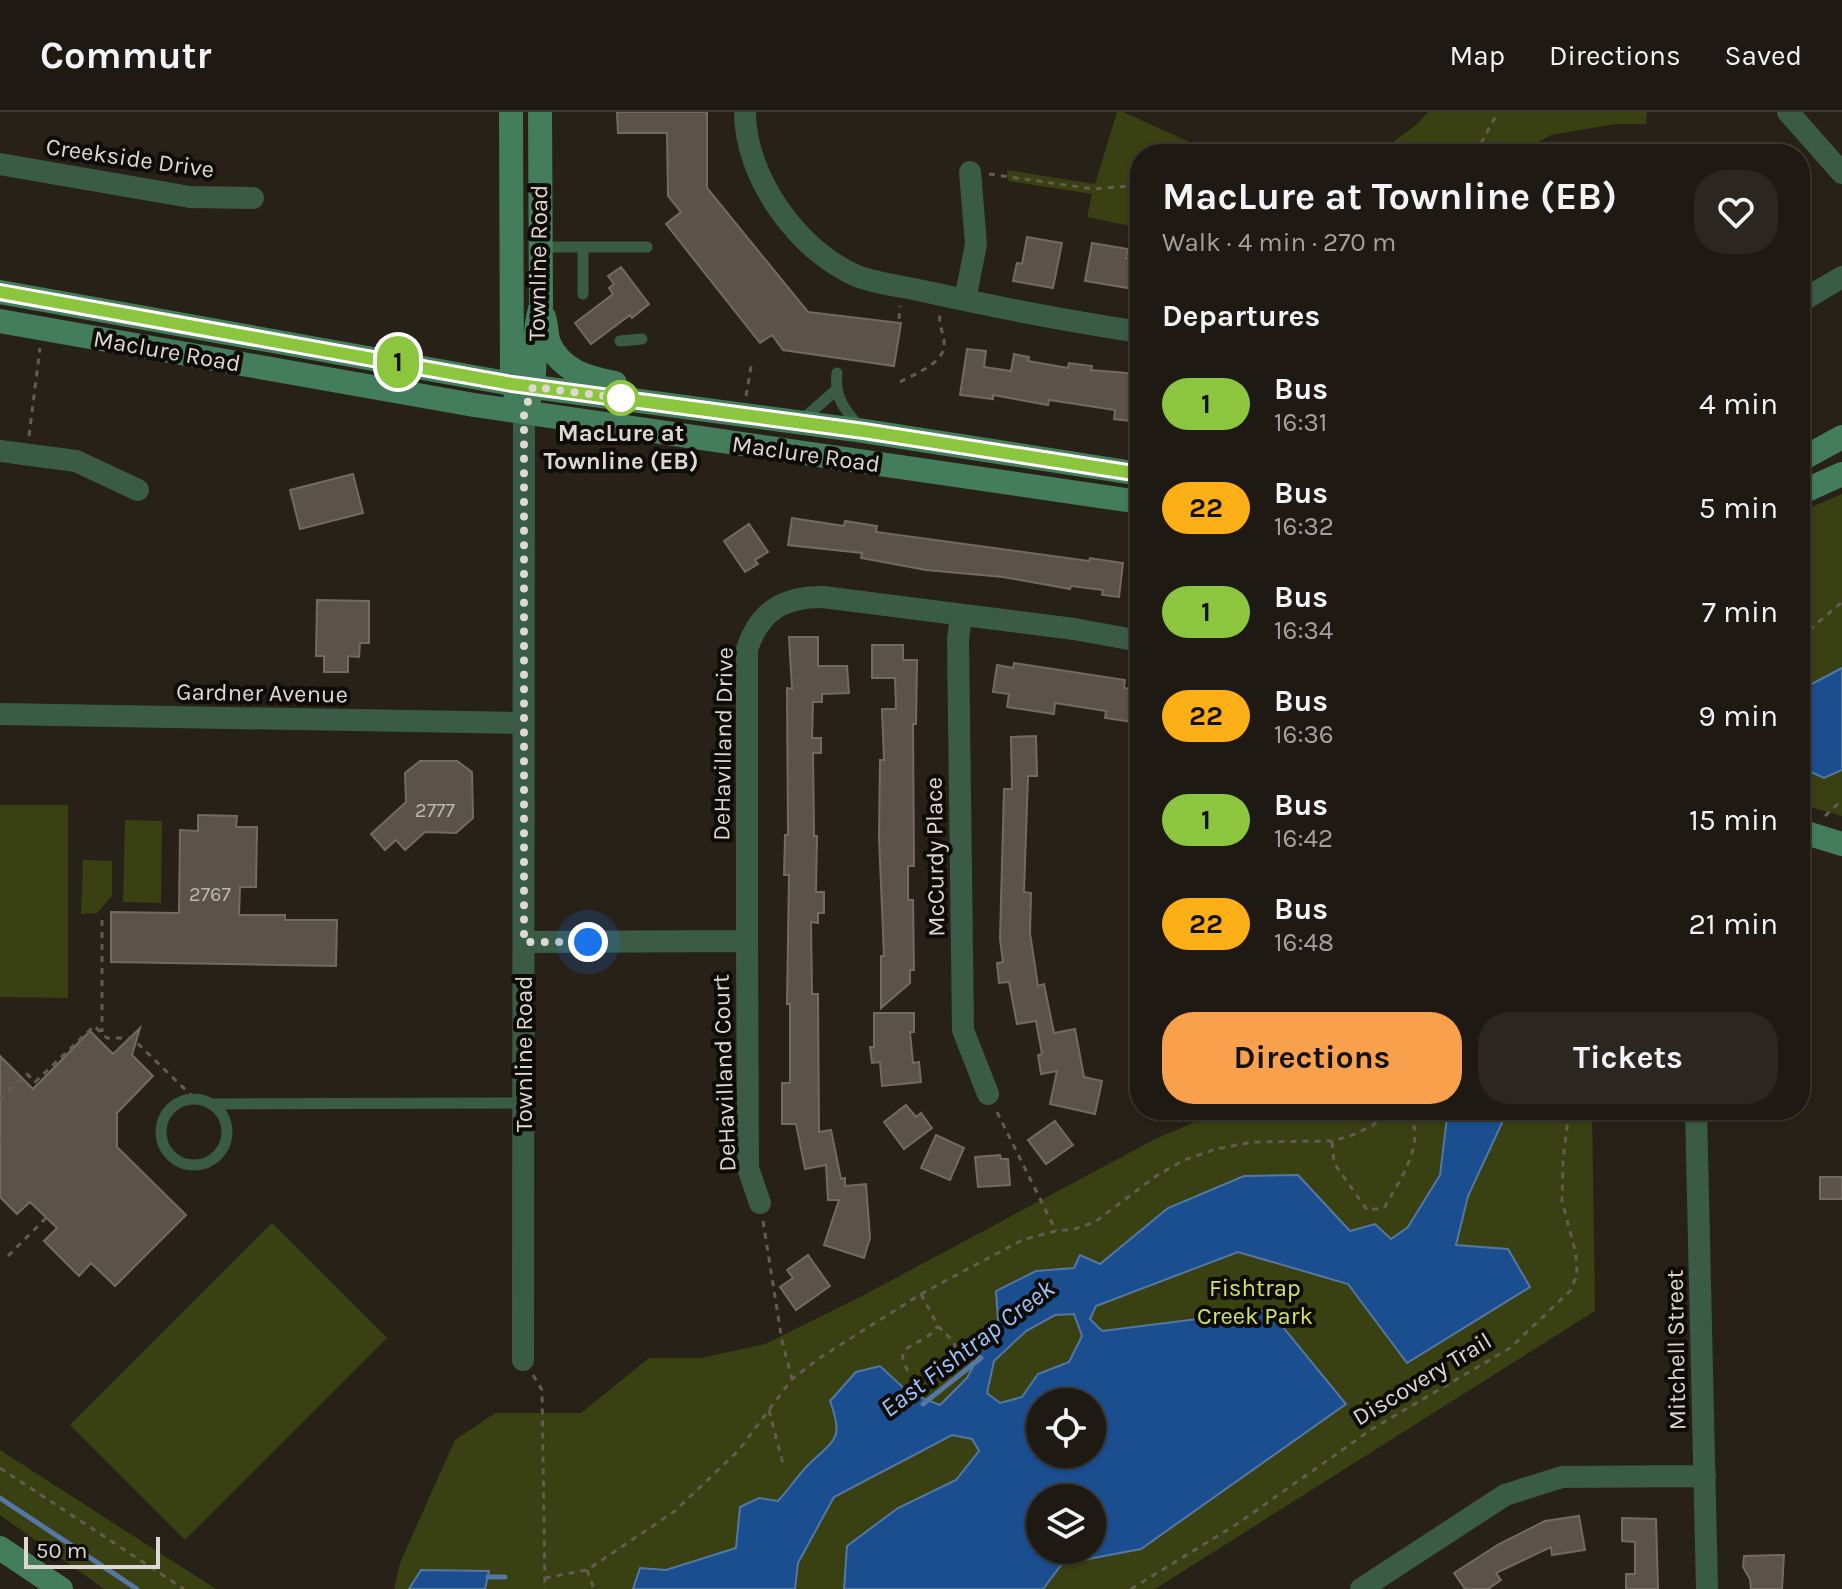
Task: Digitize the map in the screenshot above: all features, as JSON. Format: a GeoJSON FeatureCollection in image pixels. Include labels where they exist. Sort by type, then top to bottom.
{"type":"FeatureCollection","features":[{"type":"Feature","properties":{"kind":"main road","name":"Townline Road"},"geometry":{"type":"LineString","coordinates":[[511,112],[524,413]]}},
{"type":"Feature","properties":{"kind":"main road","name":"Townline Road"},"geometry":{"type":"LineString","coordinates":[[523,386],[541,306],[540,112]]}},
{"type":"Feature","properties":{"kind":"main road","name":"Maclure Road"},"geometry":{"type":"LineString","coordinates":[[0,292],[523,386],[864,431],[1130,472]]}},
{"type":"Feature","properties":{"kind":"main road"},"geometry":{"type":"LineString","coordinates":[[541,306],[549,342],[566,365],[589,378],[640,388],[659,404]]}},
{"type":"Feature","properties":{"kind":"main road","name":"Maclure Road"},"geometry":{"type":"LineString","coordinates":[[0,321],[524,413],[1130,501]]}},
{"type":"Feature","properties":{"kind":"main road"},"geometry":{"type":"LineString","coordinates":[[1810,455],[1842,437]]}},
{"type":"Feature","properties":{"kind":"main road"},"geometry":{"type":"LineString","coordinates":[[1810,488],[1842,474]]}},
{"type":"Feature","properties":{"kind":"main road"},"geometry":{"type":"LineString","coordinates":[[1810,834],[1842,844]]}},
{"type":"Feature","properties":{"kind":"main road"},"geometry":{"type":"LineString","coordinates":[[0,1548],[61,1589]]}},
{"type":"Feature","properties":{"kind":"street"},"geometry":{"type":"LineString","coordinates":[[745,112],[757,169],[780,211],[812,249],[858,276],[954,298],[1130,330]]}},
{"type":"Feature","properties":{"kind":"street"},"geometry":{"type":"LineString","coordinates":[[1788,112],[1842,173]]}},
{"type":"Feature","properties":{"kind":"street","name":"Creekside Drive"},"geometry":{"type":"LineString","coordinates":[[0,164],[190,197],[253,198]]}},
{"type":"Feature","properties":{"kind":"street"},"geometry":{"type":"LineString","coordinates":[[954,298],[976,244],[970,172]]}},
{"type":"Feature","properties":{"kind":"street"},"geometry":{"type":"LineString","coordinates":[[1810,296],[1842,277]]}},
{"type":"Feature","properties":{"kind":"street","name":"Townline Road"},"geometry":{"type":"LineString","coordinates":[[523,1360],[524,413]]}},
{"type":"Feature","properties":{"kind":"street"},"geometry":{"type":"LineString","coordinates":[[0,451],[76,461],[138,490]]}},
{"type":"Feature","properties":{"kind":"street","name":"DeHavilland Drive"},"geometry":{"type":"LineString","coordinates":[[747,941],[746,664],[753,633],[771,611],[800,597],[823,597],[1074,629],[1130,639]]}},
{"type":"Feature","properties":{"kind":"street","name":"McCurdy Place"},"geometry":{"type":"LineString","coordinates":[[961,615],[958,640],[963,1030],[988,1094]]}},
{"type":"Feature","properties":{"kind":"street","name":"Gardner Avenue"},"geometry":{"type":"LineString","coordinates":[[0,714],[524,723]]}},
{"type":"Feature","properties":{"kind":"street"},"geometry":{"type":"LineString","coordinates":[[524,942],[747,941]]}},
{"type":"Feature","properties":{"kind":"street","name":"DeHavilland Court"},"geometry":{"type":"LineString","coordinates":[[747,941],[748,1168],[760,1203]]}},
{"type":"Feature","properties":{"kind":"street","name":"Mitchell Street"},"geometry":{"type":"LineString","coordinates":[[1696,1120],[1707,1589]]}},
{"type":"Feature","properties":{"kind":"street"},"geometry":{"type":"LineString","coordinates":[[1361,1589],[1505,1495],[1562,1477],[1705,1476]]}},
{"type":"Feature","properties":{"kind":"lane"},"geometry":{"type":"LineString","coordinates":[[540,247],[647,247]]}},
{"type":"Feature","properties":{"kind":"lane"},"geometry":{"type":"LineString","coordinates":[[583,247],[583,294]]}},
{"type":"Feature","properties":{"kind":"lane"},"geometry":{"type":"LineString","coordinates":[[620,341],[642,339]]}},
{"type":"Feature","properties":{"kind":"lane"},"geometry":{"type":"LineString","coordinates":[[837,373],[835,391],[848,414],[864,431]]}},
{"type":"Feature","properties":{"kind":"lane"},"geometry":{"type":"LineString","coordinates":[[798,422],[835,391]]}},
{"type":"Feature","properties":{"kind":"lane"},"geometry":{"type":"LineString","coordinates":[[211,1104],[224,1119],[227,1129],[223,1148],[206,1163],[184,1164],[166,1151],[160,1129],[169,1109],[178,1102],[195,1099],[211,1104],[523,1103]]}},
{"type":"Feature","properties":{"kind":"path"},"geometry":{"type":"LineString","coordinates":[[1480,144],[1498,112]]}},
{"type":"Feature","properties":{"kind":"path"},"geometry":{"type":"LineString","coordinates":[[1014,176],[1093,189],[1130,186]]}},
{"type":"Feature","properties":{"kind":"path"},"geometry":{"type":"LineString","coordinates":[[900,382],[931,365],[941,355],[944,344],[938,323],[954,298]]}},
{"type":"Feature","properties":{"kind":"path"},"geometry":{"type":"LineString","coordinates":[[899,319],[900,312]]}},
{"type":"Feature","properties":{"kind":"path"},"geometry":{"type":"LineString","coordinates":[[27,453],[42,329]]}},
{"type":"Feature","properties":{"kind":"path"},"geometry":{"type":"LineString","coordinates":[[747,391],[752,361]]}},
{"type":"Feature","properties":{"kind":"path"},"geometry":{"type":"LineString","coordinates":[[1810,629],[1842,602]]}},
{"type":"Feature","properties":{"kind":"path"},"geometry":{"type":"LineString","coordinates":[[1828,813],[1842,800]]}},
{"type":"Feature","properties":{"kind":"path"},"geometry":{"type":"LineString","coordinates":[[102,920],[102,1032]]}},
{"type":"Feature","properties":{"kind":"path"},"geometry":{"type":"LineString","coordinates":[[0,1099],[27,1074],[35,1082],[94,1026],[107,1038],[132,1038],[195,1099]]}},
{"type":"Feature","properties":{"kind":"path"},"geometry":{"type":"LineString","coordinates":[[988,1094],[1056,1231]]}},
{"type":"Feature","properties":{"kind":"path"},"geometry":{"type":"LineString","coordinates":[[545,1578],[587,1570],[675,1511],[739,1450],[792,1379],[821,1357],[921,1294],[1022,1240],[1095,1222],[1156,1176],[1184,1160],[1216,1149],[1266,1141],[1332,1141],[1350,1136],[1379,1120]]}},
{"type":"Feature","properties":{"kind":"path"},"geometry":{"type":"LineString","coordinates":[[1332,1141],[1334,1163],[1367,1210],[1384,1208],[1416,1142],[1412,1120]]}},
{"type":"Feature","properties":{"kind":"path","name":"Discovery Trail"},"geometry":{"type":"LineString","coordinates":[[1131,1589],[1237,1524],[1372,1429],[1510,1348],[1570,1291],[1577,1275],[1576,1254],[1562,1201],[1568,1120]]}},
{"type":"Feature","properties":{"kind":"path"},"geometry":{"type":"LineString","coordinates":[[760,1203],[782,1341],[792,1379]]}},
{"type":"Feature","properties":{"kind":"path"},"geometry":{"type":"LineString","coordinates":[[8,1256],[46,1218]]}},
{"type":"Feature","properties":{"kind":"path"},"geometry":{"type":"LineString","coordinates":[[921,1294],[938,1326],[954,1342],[957,1355]]}},
{"type":"Feature","properties":{"kind":"path"},"geometry":{"type":"LineString","coordinates":[[908,1371],[903,1363],[904,1351],[928,1337],[938,1326]]}},
{"type":"Feature","properties":{"kind":"path"},"geometry":{"type":"LineString","coordinates":[[523,1360],[542,1390],[545,1589]]}},
{"type":"Feature","properties":{"kind":"path"},"geometry":{"type":"LineString","coordinates":[[769,1410],[783,1464]]}},
{"type":"Feature","properties":{"kind":"path"},"geometry":{"type":"LineString","coordinates":[[0,1468],[184,1589]]}},
{"type":"Feature","properties":{"kind":"path"},"geometry":{"type":"LineString","coordinates":[[587,1570],[594,1589]]}},
{"type":"Feature","properties":{"kind":"green space"},"geometry":{"type":"Polygon","coordinates":[[[1117,112],[1194,144],[1130,144],[1130,226],[1087,217],[1092,194],[1008,181],[1007,170],[1095,184],[1117,112]]]}},
{"type":"Feature","properties":{"kind":"green space"},"geometry":{"type":"Polygon","coordinates":[[[1428,112],[1647,112],[1646,124],[1616,124],[1551,135],[1535,144],[1390,144],[1428,112]]]}},
{"type":"Feature","properties":{"kind":"green space"},"geometry":{"type":"Polygon","coordinates":[[[1842,494],[1842,816],[1810,807],[1810,508],[1842,494]]]}},
{"type":"Feature","properties":{"kind":"green space"},"geometry":{"type":"Polygon","coordinates":[[[0,805],[68,805],[68,998],[0,997],[0,805]]]}},
{"type":"Feature","properties":{"kind":"green space"},"geometry":{"type":"Polygon","coordinates":[[[125,820],[162,821],[161,903],[123,902],[125,820]]]}},
{"type":"Feature","properties":{"kind":"green space"},"geometry":{"type":"Polygon","coordinates":[[[83,860],[112,861],[112,896],[97,913],[81,914],[83,860]]]}},
{"type":"Feature","properties":{"kind":"green space","name":"Fishtrap Creek Park"},"geometry":{"type":"Polygon","coordinates":[[[1200,1120],[1592,1120],[1595,1311],[1155,1589],[394,1589],[400,1563],[455,1440],[495,1413],[581,1413],[649,1358],[701,1358],[765,1344],[862,1296],[1157,1138],[1200,1120]]]}},
{"type":"Feature","properties":{"kind":"green space"},"geometry":{"type":"Polygon","coordinates":[[[272,1223],[387,1338],[185,1540],[70,1425],[272,1223]]]}},
{"type":"Feature","properties":{"kind":"green space"},"geometry":{"type":"Polygon","coordinates":[[[0,1450],[216,1589],[104,1589],[0,1515],[0,1450]]]}},
{"type":"Feature","properties":{"kind":"water"},"geometry":{"type":"Polygon","coordinates":[[[1842,668],[1842,770],[1824,778],[1810,772],[1810,685],[1842,668]]]}},
{"type":"Feature","properties":{"kind":"water"},"geometry":{"type":"Polygon","coordinates":[[[1447,1120],[1503,1120],[1468,1196],[1456,1245],[1508,1249],[1530,1287],[1407,1363],[1348,1284],[1238,1252],[1096,1306],[1090,1319],[1102,1331],[1269,1310],[1346,1404],[1141,1549],[1106,1556],[1106,1484],[1026,1484],[1026,1564],[1062,1564],[1043,1589],[844,1589],[847,1546],[898,1508],[956,1480],[979,1451],[972,1439],[952,1435],[834,1497],[798,1563],[795,1589],[633,1589],[640,1568],[666,1570],[736,1548],[740,1507],[759,1498],[778,1501],[807,1466],[830,1445],[836,1424],[830,1401],[856,1372],[880,1366],[909,1393],[940,1405],[967,1378],[998,1320],[996,1291],[1036,1271],[1074,1268],[1080,1255],[1100,1264],[1168,1208],[1244,1176],[1298,1175],[1350,1231],[1375,1224],[1391,1239],[1408,1227],[1440,1175],[1447,1120]]]}},
{"type":"Feature","properties":{"kind":"water"},"geometry":{"type":"Polygon","coordinates":[[[421,1570],[489,1571],[485,1589],[409,1589],[421,1570]]]}},
{"type":"Feature","properties":{"kind":"building"},"geometry":{"type":"Polygon","coordinates":[[[617,112],[707,112],[707,188],[808,312],[901,323],[894,366],[783,350],[772,335],[760,343],[666,224],[681,212],[668,196],[667,133],[618,133],[617,112]]]}},
{"type":"Feature","properties":{"kind":"building"},"geometry":{"type":"Polygon","coordinates":[[[1027,237],[1062,243],[1053,288],[1013,281],[1017,263],[1022,264],[1027,237]]]}},
{"type":"Feature","properties":{"kind":"building"},"geometry":{"type":"Polygon","coordinates":[[[1092,243],[1128,249],[1126,258],[1130,259],[1130,288],[1085,281],[1092,243]]]}},
{"type":"Feature","properties":{"kind":"building"},"geometry":{"type":"Polygon","coordinates":[[[621,267],[649,304],[591,344],[575,323],[613,294],[609,288],[614,284],[608,276],[621,267]]]}},
{"type":"Feature","properties":{"kind":"building"},"geometry":{"type":"Polygon","coordinates":[[[967,349],[986,351],[984,367],[1011,371],[1014,354],[1029,357],[1028,361],[1068,368],[1069,363],[1092,366],[1091,370],[1130,373],[1130,421],[1114,419],[1115,410],[1049,400],[1048,405],[993,395],[993,399],[960,395],[967,349]]]}},
{"type":"Feature","properties":{"kind":"building"},"geometry":{"type":"Polygon","coordinates":[[[353,474],[363,513],[300,529],[290,490],[353,474]]]}},
{"type":"Feature","properties":{"kind":"building"},"geometry":{"type":"Polygon","coordinates":[[[792,518],[844,526],[845,521],[877,526],[876,532],[1123,563],[1119,597],[1102,595],[1103,590],[1071,586],[1070,589],[1003,577],[926,570],[861,558],[862,553],[788,545],[792,518]]]}},
{"type":"Feature","properties":{"kind":"building"},"geometry":{"type":"Polygon","coordinates":[[[749,524],[768,552],[755,560],[758,564],[745,572],[724,541],[749,524]]]}},
{"type":"Feature","properties":{"kind":"building"},"geometry":{"type":"Polygon","coordinates":[[[317,600],[369,601],[369,643],[360,643],[359,657],[348,656],[348,672],[324,672],[324,656],[316,656],[317,600]]]}},
{"type":"Feature","properties":{"kind":"building"},"geometry":{"type":"Polygon","coordinates":[[[789,637],[818,637],[818,666],[847,666],[849,693],[822,694],[822,702],[813,702],[812,738],[821,738],[821,753],[813,753],[816,892],[824,892],[824,913],[818,913],[818,923],[811,922],[812,994],[818,994],[819,1132],[831,1130],[845,1186],[866,1184],[870,1238],[864,1258],[824,1245],[839,1200],[828,1200],[826,1165],[805,1169],[796,1124],[782,1124],[782,1083],[790,1083],[790,1004],[787,1004],[789,875],[784,875],[785,835],[788,835],[787,688],[792,689],[789,637]]]}},
{"type":"Feature","properties":{"kind":"building"},"geometry":{"type":"Polygon","coordinates":[[[872,645],[903,645],[903,660],[917,660],[916,724],[913,724],[914,866],[908,866],[908,900],[913,900],[914,970],[910,970],[910,983],[881,1008],[881,956],[884,956],[879,838],[880,760],[884,760],[882,709],[896,709],[895,678],[872,678],[872,645]]]}},
{"type":"Feature","properties":{"kind":"building"},"geometry":{"type":"Polygon","coordinates":[[[1014,663],[1125,680],[1124,688],[1130,689],[1130,722],[1105,718],[1106,711],[1055,703],[1054,714],[1007,707],[1009,694],[993,692],[997,665],[1013,668],[1014,663]]]}},
{"type":"Feature","properties":{"kind":"building"},"geometry":{"type":"Polygon","coordinates":[[[1036,736],[1037,776],[1028,776],[1024,892],[1031,893],[1030,933],[1038,986],[1044,984],[1054,1033],[1075,1029],[1084,1077],[1102,1081],[1095,1114],[1050,1104],[1057,1071],[1041,1074],[1038,1055],[1042,1054],[1036,1021],[1017,1024],[1009,982],[999,983],[997,963],[1003,962],[1000,939],[1004,789],[1012,789],[1011,737],[1036,736]]]}},
{"type":"Feature","properties":{"kind":"building"},"geometry":{"type":"Polygon","coordinates":[[[420,761],[457,761],[472,772],[473,818],[456,833],[425,832],[405,850],[396,840],[385,850],[371,834],[406,802],[405,773],[420,761]]]}},
{"type":"Feature","properties":{"kind":"building"},"geometry":{"type":"Polygon","coordinates":[[[198,815],[237,816],[236,827],[257,827],[256,887],[240,887],[239,915],[285,915],[285,920],[337,920],[336,966],[111,962],[111,912],[179,913],[180,830],[198,831],[198,815]]]}},
{"type":"Feature","properties":{"kind":"building"},"geometry":{"type":"Polygon","coordinates":[[[874,1013],[914,1013],[914,1032],[910,1032],[913,1063],[919,1062],[921,1082],[882,1086],[880,1062],[872,1063],[870,1047],[874,1047],[874,1013]]]}},
{"type":"Feature","properties":{"kind":"building"},"geometry":{"type":"Polygon","coordinates":[[[140,1028],[132,1055],[153,1076],[117,1113],[117,1147],[186,1215],[115,1286],[91,1263],[79,1276],[44,1241],[57,1228],[30,1202],[17,1214],[0,1197],[0,1056],[33,1089],[90,1031],[113,1054],[140,1028]]]}},
{"type":"Feature","properties":{"kind":"building"},"geometry":{"type":"Polygon","coordinates":[[[906,1105],[916,1117],[921,1113],[932,1128],[904,1149],[884,1122],[906,1105]]]}},
{"type":"Feature","properties":{"kind":"building"},"geometry":{"type":"Polygon","coordinates":[[[1055,1121],[1073,1145],[1046,1164],[1028,1140],[1055,1121]]]}},
{"type":"Feature","properties":{"kind":"building"},"geometry":{"type":"Polygon","coordinates":[[[936,1135],[964,1148],[950,1180],[921,1168],[936,1135]]]}},
{"type":"Feature","properties":{"kind":"building"},"geometry":{"type":"Polygon","coordinates":[[[1000,1155],[1001,1159],[1008,1159],[1010,1185],[978,1187],[975,1157],[1000,1155]]]}},
{"type":"Feature","properties":{"kind":"building"},"geometry":{"type":"Polygon","coordinates":[[[1820,1177],[1842,1177],[1842,1199],[1820,1199],[1820,1177]]]}},
{"type":"Feature","properties":{"kind":"building"},"geometry":{"type":"Polygon","coordinates":[[[808,1255],[830,1286],[796,1310],[780,1287],[793,1278],[787,1270],[808,1255]]]}},
{"type":"Feature","properties":{"kind":"building"},"geometry":{"type":"Polygon","coordinates":[[[1579,1516],[1585,1550],[1552,1555],[1551,1547],[1496,1573],[1501,1580],[1488,1589],[1465,1589],[1454,1573],[1499,1544],[1545,1521],[1579,1516]]]}},
{"type":"Feature","properties":{"kind":"building"},"geometry":{"type":"Polygon","coordinates":[[[1622,1518],[1656,1519],[1658,1589],[1626,1589],[1626,1574],[1635,1574],[1635,1542],[1622,1541],[1622,1518]]]}},
{"type":"Feature","properties":{"kind":"building"},"geometry":{"type":"Polygon","coordinates":[[[1784,1555],[1782,1589],[1751,1589],[1750,1579],[1743,1567],[1744,1556],[1784,1555]]]}},
{"type":"Feature","properties":{"kind":"waterway","name":"East Fishtrap Creek"},"geometry":{"type":"LineString","coordinates":[[923,1404],[981,1358]]}},
{"type":"Feature","properties":{"kind":"waterway"},"geometry":{"type":"LineString","coordinates":[[0,1498],[137,1589]]}},
{"type":"Feature","properties":{"kind":"waterway"},"geometry":{"type":"LineString","coordinates":[[488,1577],[505,1577]]}},
{"type":"Feature","properties":{"kind":"bus line","name":"1"},"geometry":{"type":"LineString","coordinates":[[0,292],[512,384],[864,431],[1130,472]]}},
{"type":"Feature","properties":{"kind":"place","name":"MacLure at Townline (EB)"},"geometry":{"type":"Point","coordinates":[621,398]}},
{"type":"Feature","properties":{"kind":"route"},"geometry":{"type":"LineString","coordinates":[[588,942],[524,942],[524,413],[533,387],[629,399],[621,398]]}}]}
